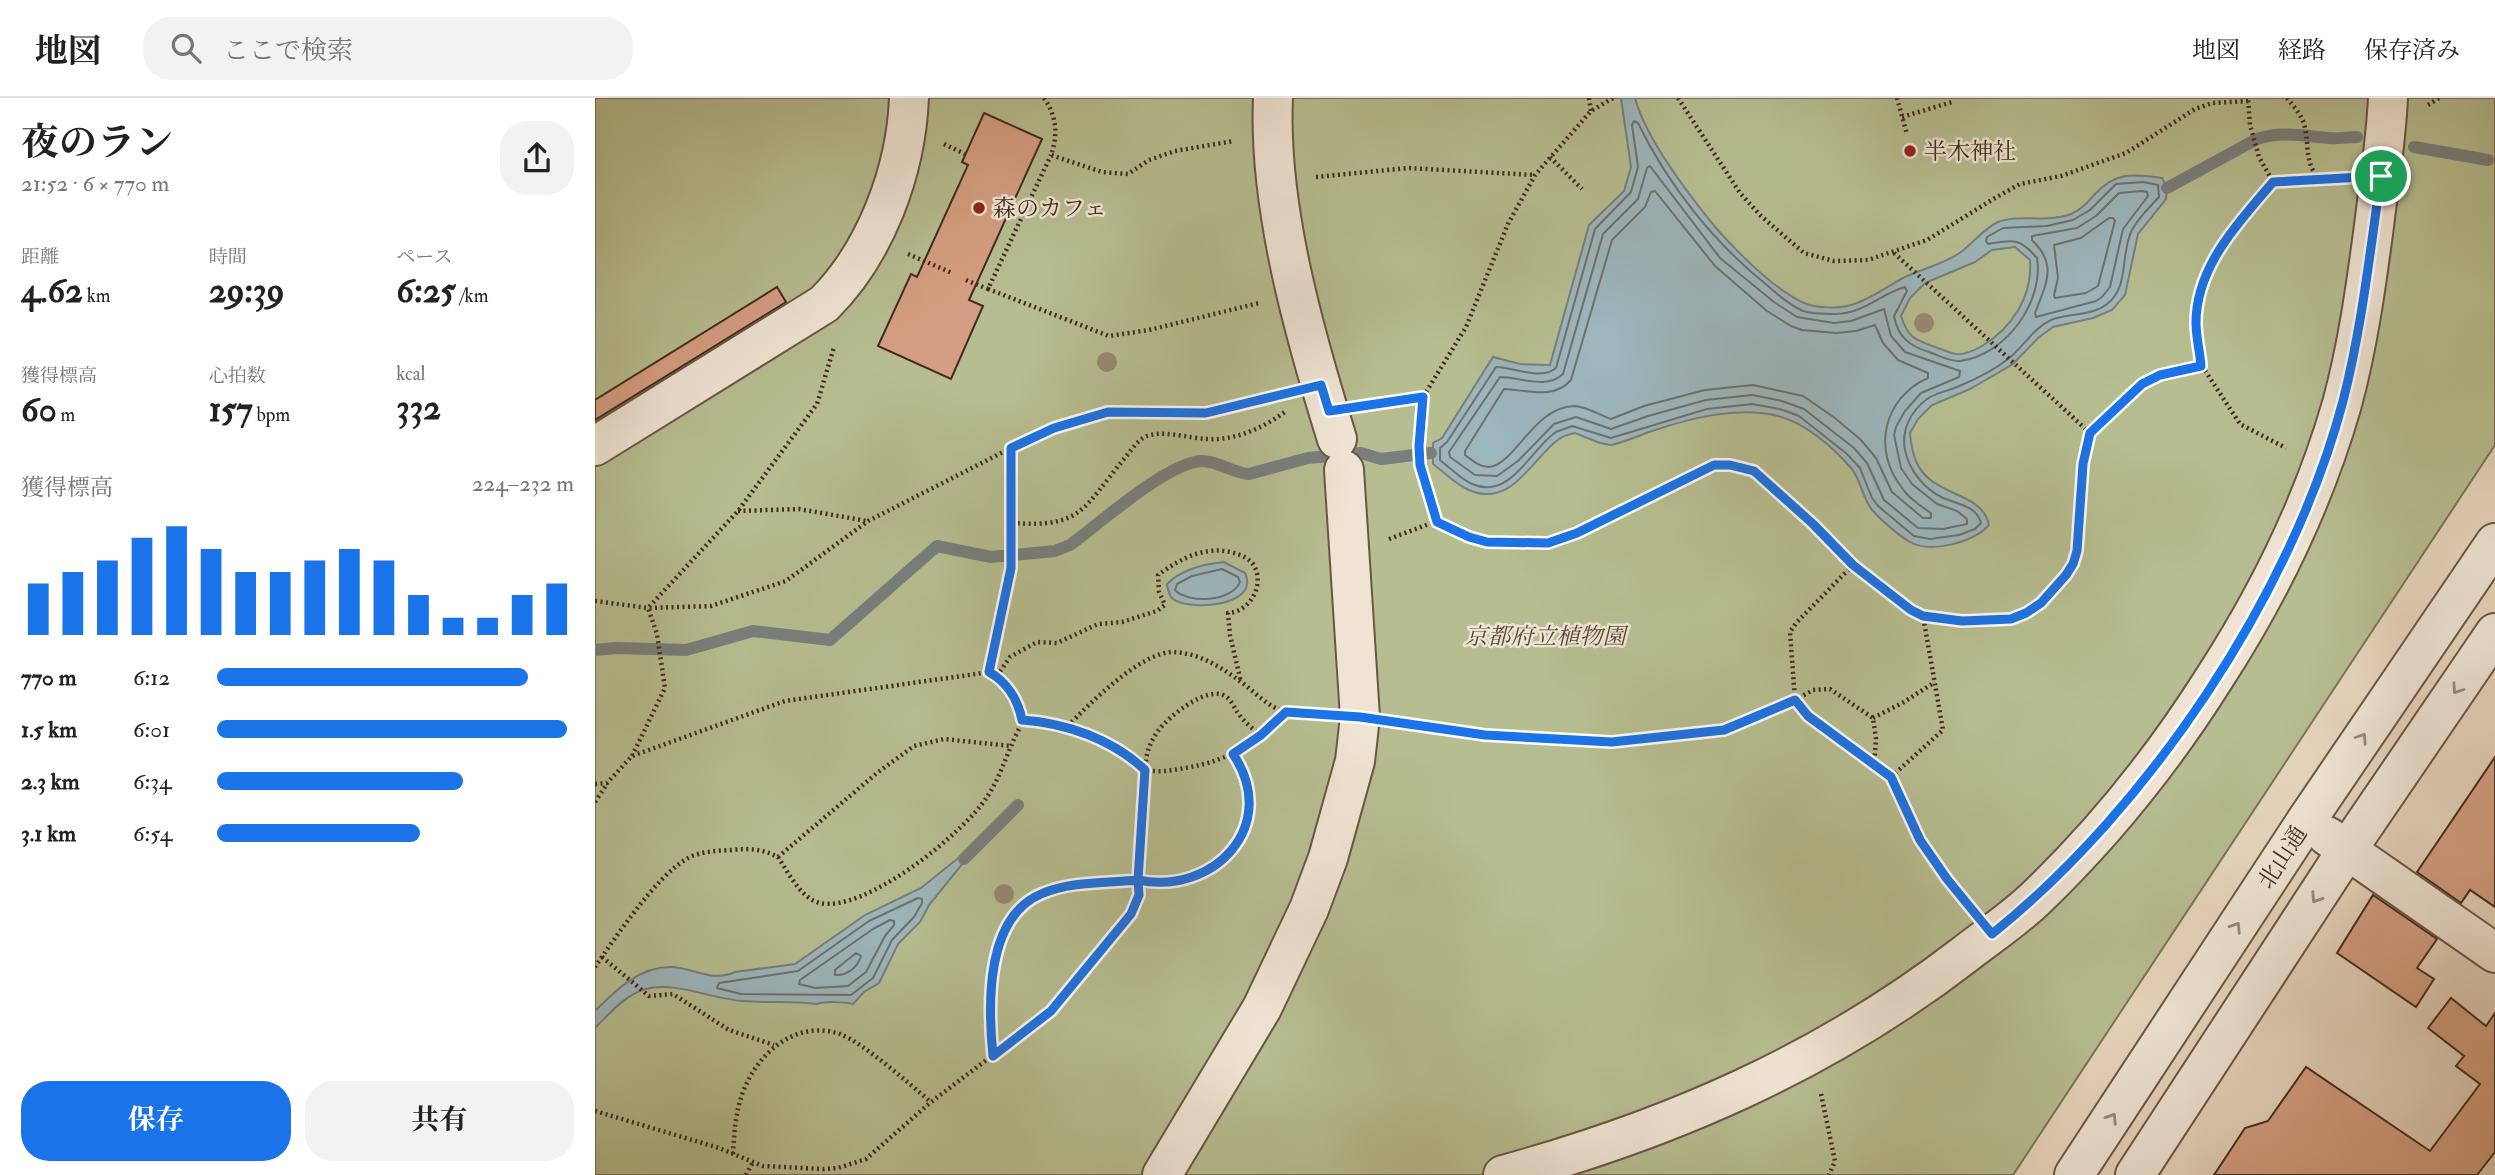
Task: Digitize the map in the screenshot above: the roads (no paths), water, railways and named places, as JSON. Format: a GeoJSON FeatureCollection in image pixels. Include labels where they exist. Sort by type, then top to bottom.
{"type":"FeatureCollection","features":[{"type":"Feature","properties":{"kind":"street"},"geometry":{"type":"LineString","coordinates":[[595,446],[824,304],[835,292],[866,246],[889,195],[903,142],[909,98]]}},
{"type":"Feature","properties":{"kind":"street"},"geometry":{"type":"LineString","coordinates":[[1161,1175],[1262,1008],[1309,909],[1328,858],[1352,773],[1360,717],[1350,552],[1327,419],[1297,293],[1277,180],[1273,98]]}},
{"type":"Feature","properties":{"kind":"street"},"geometry":{"type":"LineString","coordinates":[[1503,1175],[1584,1152],[1681,1117],[1812,1055],[1909,996],[1992,934],[2031,903],[2102,831],[2193,712],[2261,601],[2299,524],[2342,403],[2359,330],[2389,98]]}},
{"type":"Feature","properties":{"kind":"street","name":"北山通"},"geometry":{"type":"LineString","coordinates":[[2074,1175],[2306,821],[2495,543]]}},
{"type":"Feature","properties":{"kind":"street"},"geometry":{"type":"LineString","coordinates":[[2135,1175],[2347,850],[2495,633]]}},
{"type":"Feature","properties":{"kind":"street"},"geometry":{"type":"LineString","coordinates":[[2306,821],[2495,953]]}},
{"type":"Feature","properties":{"kind":"street"},"geometry":{"type":"LineString","coordinates":[[2146,1066],[2189,1094]]}},
{"type":"Feature","properties":{"kind":"water"},"geometry":{"type":"Polygon","coordinates":[[[1621,98],[1635,98],[1648,131],[1669,166],[1705,215],[1734,248],[1769,280],[1793,297],[1809,305],[1827,307],[1858,303],[1903,278],[1948,260],[1998,222],[2071,214],[2110,181],[2118,178],[2134,175],[2162,178],[2167,188],[2166,199],[2138,234],[2125,295],[2112,310],[2093,318],[2053,327],[2038,338],[2013,364],[1970,389],[1932,405],[1918,419],[1910,433],[1916,461],[1923,473],[1933,482],[1977,505],[1989,525],[1963,541],[1929,547],[1910,542],[1877,515],[1866,501],[1851,468],[1818,437],[1788,419],[1762,413],[1730,413],[1698,418],[1611,445],[1575,433],[1561,438],[1549,447],[1520,479],[1497,493],[1484,494],[1469,490],[1433,464],[1433,443],[1442,438],[1493,357],[1520,364],[1550,365],[1589,225],[1624,191],[1631,167],[1621,98]],[[2015,247],[1992,250],[1975,262],[1925,283],[1910,298],[1901,316],[1906,329],[1917,340],[1953,353],[1966,353],[1982,346],[2003,330],[2018,310],[2028,286],[2030,260],[2015,247]]]}},
{"type":"Feature","properties":{"kind":"water"},"geometry":{"type":"Polygon","coordinates":[[[1224,562],[1245,573],[1247,584],[1244,592],[1237,598],[1214,604],[1190,605],[1170,596],[1167,584],[1179,575],[1201,566],[1224,562]]]}},
{"type":"Feature","properties":{"kind":"water"},"geometry":{"type":"Polygon","coordinates":[[[972,847],[976,847],[929,905],[920,922],[898,944],[879,983],[864,992],[853,1004],[742,1001],[657,987],[632,995],[595,1028],[595,1011],[638,975],[670,967],[718,976],[795,964],[865,915],[921,888],[972,847]]]}},
{"type":"Feature","properties":{"kind":"waterway"},"geometry":{"type":"LineString","coordinates":[[2167,188],[2257,139],[2284,135],[2357,137]]}},
{"type":"Feature","properties":{"kind":"waterway"},"geometry":{"type":"LineString","coordinates":[[2414,147],[2488,160]]}},
{"type":"Feature","properties":{"kind":"waterway"},"geometry":{"type":"LineString","coordinates":[[595,650],[686,650],[753,631],[830,640],[937,546],[991,557],[1055,551],[1070,545],[1153,482],[1188,464],[1202,461],[1249,474],[1308,458],[1361,453],[1381,459],[1431,453]]}},
{"type":"Feature","properties":{"kind":"waterway"},"geometry":{"type":"LineString","coordinates":[[964,859],[1018,805]]}},
{"type":"Feature","properties":{"kind":"place","name":"半木神社"},"geometry":{"type":"Point","coordinates":[1910,151]}},
{"type":"Feature","properties":{"kind":"place","name":"森のカフェ"},"geometry":{"type":"Point","coordinates":[979,208]}},
{"type":"Feature","properties":{"kind":"park label","name":"京都府立植物園"},"geometry":{"type":"Point","coordinates":[1545,636]}}]}
